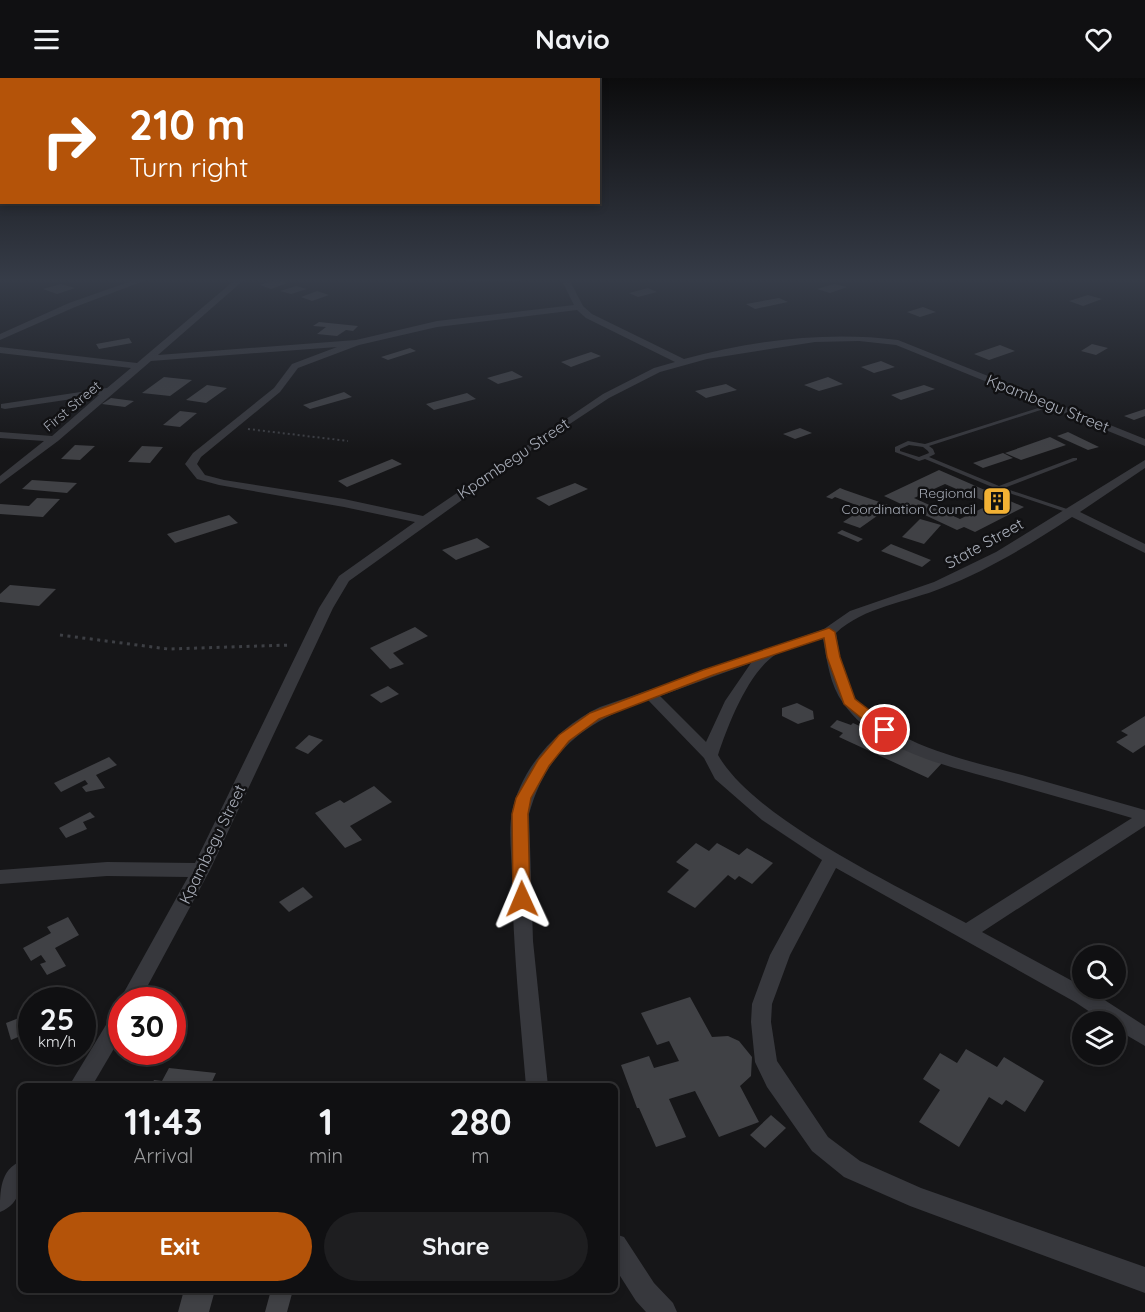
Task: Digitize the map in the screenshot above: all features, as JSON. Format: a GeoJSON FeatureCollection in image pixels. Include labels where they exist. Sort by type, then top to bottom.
{"type":"FeatureCollection","features":[{"type":"Feature","properties":{"kind":"street","name":"First Street"},"geometry":{"type":"LineString","coordinates":[[0,481],[54,439],[175,337]]}},
{"type":"Feature","properties":{"kind":"street"},"geometry":{"type":"LineString","coordinates":[[383,337],[356,343],[301,362],[277,390],[212,441],[191,464],[201,477],[423,520]]}},
{"type":"Feature","properties":{"kind":"street"},"geometry":{"type":"LineString","coordinates":[[630,337],[681,361]]}},
{"type":"Feature","properties":{"kind":"street","name":"Kpambegu Street"},"geometry":{"type":"LineString","coordinates":[[137,987],[201,870],[309,644],[344,579],[423,520],[606,396],[681,361],[786,342],[835,338],[877,339],[909,346],[1145,442]]}},
{"type":"Feature","properties":{"kind":"street"},"geometry":{"type":"LineString","coordinates":[[150,358],[356,343]]}},
{"type":"Feature","properties":{"kind":"street"},"geometry":{"type":"LineString","coordinates":[[0,350],[139,366]]}},
{"type":"Feature","properties":{"kind":"street"},"geometry":{"type":"LineString","coordinates":[[5,406],[110,391]]}},
{"type":"Feature","properties":{"kind":"street"},"geometry":{"type":"LineString","coordinates":[[0,435],[54,439]]}},
{"type":"Feature","properties":{"kind":"street","name":"State Street"},"geometry":{"type":"LineString","coordinates":[[537,1083],[522,941],[520,814],[524,798],[543,764],[564,738],[594,716],[650,694],[829,632],[835,625],[857,615],[962,576],[1071,512],[1145,463]]}},
{"type":"Feature","properties":{"kind":"street"},"geometry":{"type":"LineString","coordinates":[[1071,512],[1145,549]]}},
{"type":"Feature","properties":{"kind":"street"},"geometry":{"type":"LineString","coordinates":[[829,632],[834,657],[849,701],[870,720],[912,747],[951,761],[1145,817]]}},
{"type":"Feature","properties":{"kind":"street"},"geometry":{"type":"LineString","coordinates":[[710,755],[733,696],[744,680],[770,652]]}},
{"type":"Feature","properties":{"kind":"street"},"geometry":{"type":"LineString","coordinates":[[650,694],[710,755],[721,775],[768,816],[832,858],[1082,996],[1145,1037]]}},
{"type":"Feature","properties":{"kind":"street"},"geometry":{"type":"LineString","coordinates":[[968,932],[1145,817]]}},
{"type":"Feature","properties":{"kind":"street"},"geometry":{"type":"LineString","coordinates":[[832,858],[776,965],[762,1004],[761,1022],[766,1062],[780,1088],[820,1144],[852,1169],[918,1198],[1145,1280]]}},
{"type":"Feature","properties":{"kind":"street"},"geometry":{"type":"LineString","coordinates":[[0,877],[107,869],[201,870]]}},
{"type":"Feature","properties":{"kind":"street"},"geometry":{"type":"LineString","coordinates":[[82,1083],[108,1039]]}},
{"type":"Feature","properties":{"kind":"street"},"geometry":{"type":"LineString","coordinates":[[0,1201],[18,1176]]}},
{"type":"Feature","properties":{"kind":"street"},"geometry":{"type":"LineString","coordinates":[[618,1251],[645,1292],[664,1312]]}},
{"type":"Feature","properties":{"kind":"lane"},"geometry":{"type":"LineString","coordinates":[[925,446],[1053,405]]}},
{"type":"Feature","properties":{"kind":"lane"},"geometry":{"type":"LineString","coordinates":[[927,458],[932,454],[931,450],[925,446],[908,443],[897,448],[898,452],[910,458],[927,458],[999,488],[1071,512]]}},
{"type":"Feature","properties":{"kind":"lane"},"geometry":{"type":"LineString","coordinates":[[999,488],[1075,459]]}},
{"type":"Feature","properties":{"kind":"path"},"geometry":{"type":"LineString","coordinates":[[231,427],[348,441]]}},
{"type":"Feature","properties":{"kind":"path"},"geometry":{"type":"LineString","coordinates":[[60,635],[168,649],[309,644]]}},
{"type":"Feature","properties":{"kind":"building"},"geometry":{"type":"Polygon","coordinates":[[[129,338],[132,343],[99,349],[96,344],[129,338]]]}},
{"type":"Feature","properties":{"kind":"building"},"geometry":{"type":"Polygon","coordinates":[[[1092,344],[1108,348],[1096,355],[1081,351],[1092,344]]]}},
{"type":"Feature","properties":{"kind":"building"},"geometry":{"type":"Polygon","coordinates":[[[1000,345],[1015,351],[989,360],[974,354],[1000,345]]]}},
{"type":"Feature","properties":{"kind":"building"},"geometry":{"type":"Polygon","coordinates":[[[410,348],[416,351],[388,360],[381,357],[410,348]]]}},
{"type":"Feature","properties":{"kind":"building"},"geometry":{"type":"Polygon","coordinates":[[[591,352],[601,356],[571,367],[561,362],[591,352]]]}},
{"type":"Feature","properties":{"kind":"building"},"geometry":{"type":"Polygon","coordinates":[[[881,361],[895,367],[874,373],[861,367],[881,361]]]}},
{"type":"Feature","properties":{"kind":"building"},"geometry":{"type":"Polygon","coordinates":[[[512,371],[523,377],[498,384],[487,378],[512,371]]]}},
{"type":"Feature","properties":{"kind":"building"},"geometry":{"type":"Polygon","coordinates":[[[164,377],[192,380],[170,396],[142,393],[164,377]]]}},
{"type":"Feature","properties":{"kind":"building"},"geometry":{"type":"Polygon","coordinates":[[[828,377],[843,384],[819,391],[804,385],[828,377]]]}},
{"type":"Feature","properties":{"kind":"building"},"geometry":{"type":"Polygon","coordinates":[[[726,384],[737,390],[706,398],[695,391],[726,384]]]}},
{"type":"Feature","properties":{"kind":"building"},"geometry":{"type":"Polygon","coordinates":[[[207,385],[227,388],[206,403],[186,400],[207,385]]]}},
{"type":"Feature","properties":{"kind":"building"},"geometry":{"type":"Polygon","coordinates":[[[924,385],[935,389],[901,400],[891,395],[924,385]]]}},
{"type":"Feature","properties":{"kind":"building"},"geometry":{"type":"Polygon","coordinates":[[[344,392],[352,397],[310,409],[303,405],[344,392]]]}},
{"type":"Feature","properties":{"kind":"building"},"geometry":{"type":"Polygon","coordinates":[[[467,393],[476,399],[434,410],[426,404],[467,393]]]}},
{"type":"Feature","properties":{"kind":"building"},"geometry":{"type":"Polygon","coordinates":[[[111,398],[134,401],[125,407],[102,404],[111,398]]]}},
{"type":"Feature","properties":{"kind":"building"},"geometry":{"type":"Polygon","coordinates":[[[1145,409],[1145,416],[1134,420],[1124,416],[1145,409]]]}},
{"type":"Feature","properties":{"kind":"building"},"geometry":{"type":"Polygon","coordinates":[[[180,411],[197,413],[180,427],[163,425],[180,411]]]}},
{"type":"Feature","properties":{"kind":"building"},"geometry":{"type":"Polygon","coordinates":[[[800,428],[812,433],[795,439],[783,434],[800,428]]]}},
{"type":"Feature","properties":{"kind":"building"},"geometry":{"type":"Polygon","coordinates":[[[1068,432],[1099,447],[1088,450],[1057,436],[1068,432]]]}},
{"type":"Feature","properties":{"kind":"building","name":"Regional Coordination Council"},"geometry":{"type":"Polygon","coordinates":[[[1050,437],[1066,445],[1021,460],[1005,453],[1050,437]]]}},
{"type":"Feature","properties":{"kind":"building"},"geometry":{"type":"Polygon","coordinates":[[[75,445],[95,446],[80,460],[61,459],[75,445]]]}},
{"type":"Feature","properties":{"kind":"building"},"geometry":{"type":"Polygon","coordinates":[[[142,446],[163,447],[150,463],[128,462],[142,446]]]}},
{"type":"Feature","properties":{"kind":"building"},"geometry":{"type":"Polygon","coordinates":[[[1003,453],[1013,458],[983,468],[973,463],[1003,453]]]}},
{"type":"Feature","properties":{"kind":"building"},"geometry":{"type":"Polygon","coordinates":[[[392,459],[402,464],[347,487],[338,481],[392,459]]]}},
{"type":"Feature","properties":{"kind":"building","name":"Regional Coordination Council"},"geometry":{"type":"Polygon","coordinates":[[[939,470],[1024,507],[975,532],[964,527],[957,530],[884,496],[939,470]],[[945,484],[914,498],[960,519],[991,504],[945,484]]]}},
{"type":"Feature","properties":{"kind":"building"},"geometry":{"type":"Polygon","coordinates":[[[32,480],[77,483],[67,493],[22,489],[32,480]]]}},
{"type":"Feature","properties":{"kind":"building"},"geometry":{"type":"Polygon","coordinates":[[[575,483],[588,489],[549,506],[536,498],[575,483]]]}},
{"type":"Feature","properties":{"kind":"building"},"geometry":{"type":"Polygon","coordinates":[[[840,488],[891,506],[860,528],[843,522],[864,508],[835,497],[832,499],[826,497],[840,488]]]}},
{"type":"Feature","properties":{"kind":"building"},"geometry":{"type":"Polygon","coordinates":[[[37,498],[60,499],[43,517],[0,514],[0,504],[29,506],[37,498]]]}},
{"type":"Feature","properties":{"kind":"building"},"geometry":{"type":"Polygon","coordinates":[[[229,515],[238,523],[175,543],[167,534],[229,515]]]}},
{"type":"Feature","properties":{"kind":"building"},"geometry":{"type":"Polygon","coordinates":[[[920,519],[941,525],[924,544],[902,537],[920,519]]]}},
{"type":"Feature","properties":{"kind":"building"},"geometry":{"type":"Polygon","coordinates":[[[842,530],[863,539],[858,542],[837,533],[842,530]]]}},
{"type":"Feature","properties":{"kind":"building"},"geometry":{"type":"Polygon","coordinates":[[[477,538],[490,547],[456,560],[442,550],[477,538]]]}},
{"type":"Feature","properties":{"kind":"building"},"geometry":{"type":"Polygon","coordinates":[[[891,544],[931,560],[922,567],[881,551],[891,544]]]}},
{"type":"Feature","properties":{"kind":"building"},"geometry":{"type":"Polygon","coordinates":[[[10,585],[56,589],[39,606],[0,602],[0,594],[10,585]]]}},
{"type":"Feature","properties":{"kind":"building"},"geometry":{"type":"Polygon","coordinates":[[[415,627],[428,636],[393,653],[404,664],[390,669],[370,648],[415,627]]]}},
{"type":"Feature","properties":{"kind":"building"},"geometry":{"type":"Polygon","coordinates":[[[388,686],[399,694],[381,703],[370,695],[388,686]]]}},
{"type":"Feature","properties":{"kind":"building"},"geometry":{"type":"Polygon","coordinates":[[[797,703],[813,711],[814,719],[798,724],[782,716],[782,708],[797,703]]]}},
{"type":"Feature","properties":{"kind":"building"},"geometry":{"type":"Polygon","coordinates":[[[1145,716],[1145,745],[1133,753],[1116,742],[1128,735],[1121,731],[1145,716]]]}},
{"type":"Feature","properties":{"kind":"building"},"geometry":{"type":"Polygon","coordinates":[[[837,720],[851,725],[853,723],[942,763],[928,778],[839,737],[843,733],[830,727],[837,720]]]}},
{"type":"Feature","properties":{"kind":"building"},"geometry":{"type":"Polygon","coordinates":[[[309,735],[323,740],[308,754],[295,748],[309,735]]]}},
{"type":"Feature","properties":{"kind":"building"},"geometry":{"type":"Polygon","coordinates":[[[109,757],[117,765],[96,775],[105,788],[86,792],[82,787],[88,784],[85,780],[61,792],[54,783],[109,757]]]}},
{"type":"Feature","properties":{"kind":"building"},"geometry":{"type":"Polygon","coordinates":[[[374,786],[392,802],[350,826],[362,840],[345,848],[315,813],[340,800],[344,803],[374,786]]]}},
{"type":"Feature","properties":{"kind":"building"},"geometry":{"type":"Polygon","coordinates":[[[90,812],[95,817],[83,822],[87,829],[66,838],[59,828],[90,812]]]}},
{"type":"Feature","properties":{"kind":"building"},"geometry":{"type":"Polygon","coordinates":[[[696,843],[709,851],[717,843],[739,855],[747,848],[773,863],[752,884],[739,876],[735,880],[728,875],[695,908],[667,892],[689,870],[676,862],[696,843]]]}},
{"type":"Feature","properties":{"kind":"building"},"geometry":{"type":"Polygon","coordinates":[[[303,887],[313,897],[289,912],[279,902],[303,887]]]}},
{"type":"Feature","properties":{"kind":"building"},"geometry":{"type":"Polygon","coordinates":[[[68,917],[79,935],[55,948],[66,966],[47,975],[40,964],[46,962],[41,955],[31,961],[23,948],[51,933],[47,927],[68,917]]]}},
{"type":"Feature","properties":{"kind":"building"},"geometry":{"type":"Polygon","coordinates":[[[690,997],[712,1037],[728,1036],[739,1041],[752,1057],[751,1076],[740,1086],[759,1122],[719,1137],[695,1091],[669,1099],[686,1137],[656,1147],[637,1108],[621,1065],[649,1056],[654,1068],[679,1061],[669,1041],[657,1045],[641,1013],[690,997]]]}},
{"type":"Feature","properties":{"kind":"building"},"geometry":{"type":"Polygon","coordinates":[[[18,1018],[18,1037],[11,1040],[6,1023],[18,1018]]]}},
{"type":"Feature","properties":{"kind":"building"},"geometry":{"type":"Polygon","coordinates":[[[966,1049],[997,1067],[1004,1057],[1044,1081],[1025,1112],[1006,1100],[1002,1105],[989,1097],[959,1147],[919,1122],[940,1090],[923,1079],[940,1053],[957,1063],[966,1049]]]}},
{"type":"Feature","properties":{"kind":"building"},"geometry":{"type":"Polygon","coordinates":[[[169,1068],[216,1073],[211,1083],[152,1083],[154,1080],[162,1081],[169,1068]]]}},
{"type":"Feature","properties":{"kind":"building"},"geometry":{"type":"Polygon","coordinates":[[[771,1115],[786,1128],[765,1148],[750,1135],[771,1115]]]}},
{"type":"Feature","properties":{"kind":"building"},"geometry":{"type":"Polygon","coordinates":[[[183,1293],[214,1293],[209,1312],[178,1312],[183,1293]]]}},
{"type":"Feature","properties":{"kind":"building"},"geometry":{"type":"Polygon","coordinates":[[[270,1293],[292,1293],[287,1312],[265,1312],[270,1293]]]}},
{"type":"Feature","properties":{"kind":"place","name":"Regional Coordination Council"},"geometry":{"type":"Point","coordinates":[997,501]}},
{"type":"Feature","properties":{"kind":"route"},"geometry":{"type":"LineString","coordinates":[[522,899],[520,814],[532,781],[564,738],[581,724],[617,705],[829,632],[834,657],[849,701],[858,711],[885,730]]}}]}
